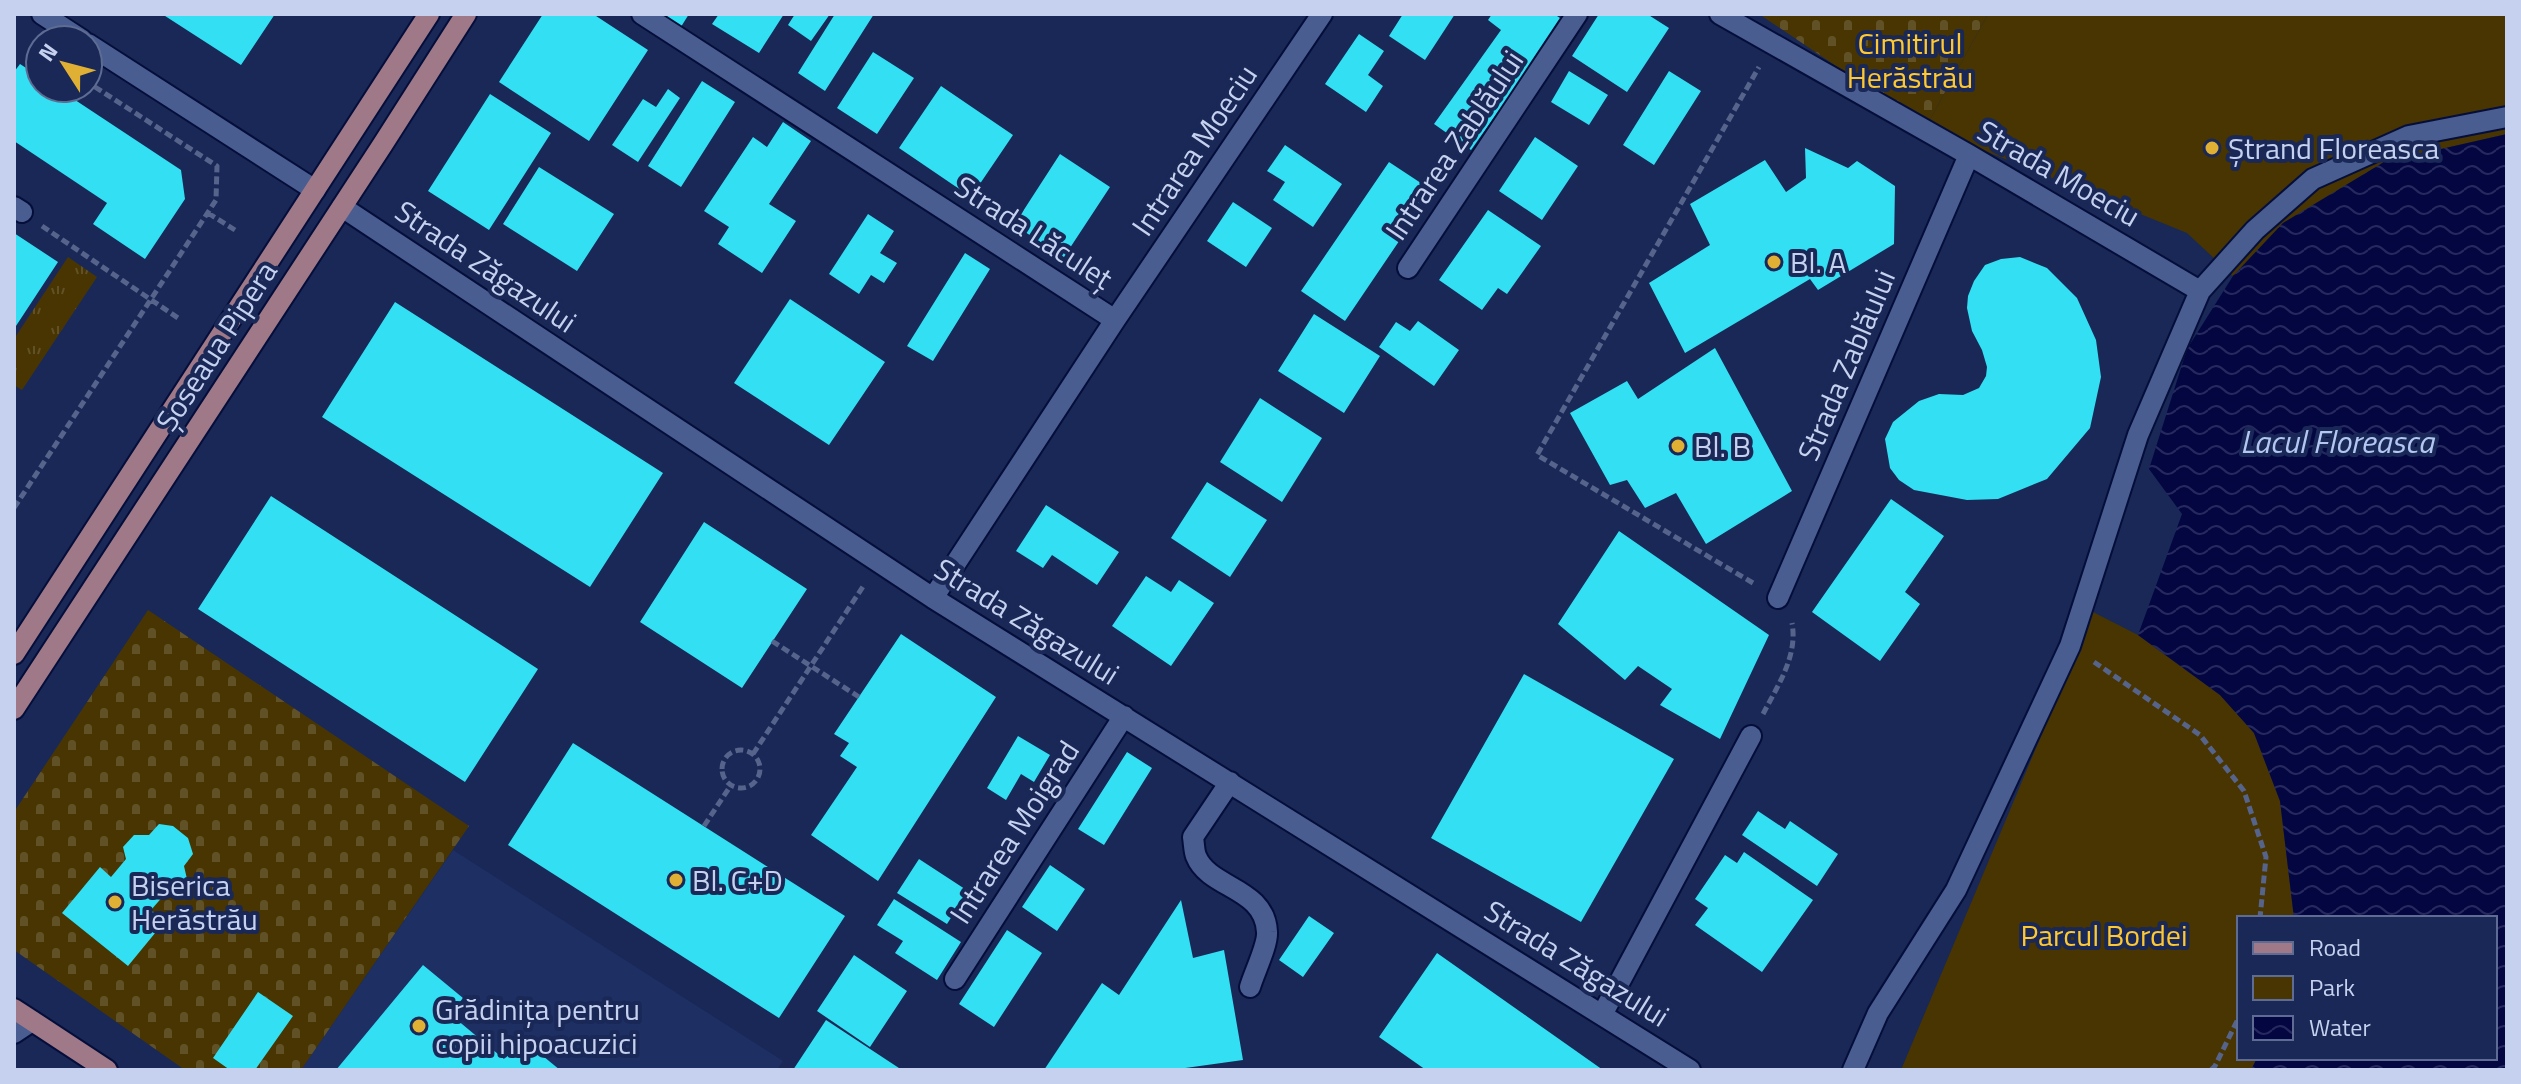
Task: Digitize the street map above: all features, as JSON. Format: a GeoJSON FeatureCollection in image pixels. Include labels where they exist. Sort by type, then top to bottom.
{"type":"FeatureCollection","features":[{"type":"Feature","properties":{"kind":"main road","name":"Șoseaua Pipera"},"geometry":{"type":"LineString","coordinates":[[14,654],[429,14]]}},
{"type":"Feature","properties":{"kind":"main road","name":"Șoseaua Pipera"},"geometry":{"type":"LineString","coordinates":[[14,709],[466,14]]}},
{"type":"Feature","properties":{"kind":"main road"},"geometry":{"type":"LineString","coordinates":[[14,1009],[107,1070]]}},
{"type":"Feature","properties":{"kind":"street","name":"Strada Lăculeț"},"geometry":{"type":"LineString","coordinates":[[642,14],[1115,320],[933,598]]}},
{"type":"Feature","properties":{"kind":"street","name":"Intrarea Moeciu"},"geometry":{"type":"LineString","coordinates":[[1115,320],[1322,14]]}},
{"type":"Feature","properties":{"kind":"street","name":"Intrarea Zablăului"},"geometry":{"type":"LineString","coordinates":[[1408,268],[1577,14]]}},
{"type":"Feature","properties":{"kind":"street","name":"Strada Moeciu"},"geometry":{"type":"LineString","coordinates":[[1720,14],[2200,291]]}},
{"type":"Feature","properties":{"kind":"street"},"geometry":{"type":"LineString","coordinates":[[104,54],[315,190]]}},
{"type":"Feature","properties":{"kind":"street"},"geometry":{"type":"LineString","coordinates":[[1853,1070],[1878,1013],[1956,890],[2070,646],[2138,435],[2200,291],[2255,230],[2313,179],[2409,136],[2507,117]]}},
{"type":"Feature","properties":{"kind":"street","name":"Strada Zablăului"},"geometry":{"type":"LineString","coordinates":[[1778,598],[1969,155]]}},
{"type":"Feature","properties":{"kind":"street","name":"Strada Zăgazului"},"geometry":{"type":"LineString","coordinates":[[342,207],[933,598],[1690,1070]]}},
{"type":"Feature","properties":{"kind":"street","name":"Intrarea Moigrad"},"geometry":{"type":"LineString","coordinates":[[955,979],[1124,716]]}},
{"type":"Feature","properties":{"kind":"street"},"geometry":{"type":"LineString","coordinates":[[1603,1013],[1751,736]]}},
{"type":"Feature","properties":{"kind":"street"},"geometry":{"type":"LineString","coordinates":[[1230,782],[1193,837],[1196,856],[1204,868],[1253,901],[1262,915],[1268,934],[1250,987]]}},
{"type":"Feature","properties":{"kind":"street"},"geometry":{"type":"LineString","coordinates":[[14,1033],[32,1021]]}},
{"type":"Feature","properties":{"kind":"path"},"geometry":{"type":"LineString","coordinates":[[1751,736],[1790,660],[1794,637],[1790,615],[1778,598],[1537,455],[1773,44]]}},
{"type":"Feature","properties":{"kind":"path"},"geometry":{"type":"LineString","coordinates":[[14,508],[216,200],[217,166],[104,93]]}},
{"type":"Feature","properties":{"kind":"path"},"geometry":{"type":"LineString","coordinates":[[18,210],[178,318]]}},
{"type":"Feature","properties":{"kind":"path"},"geometry":{"type":"LineString","coordinates":[[208,213],[235,230]]}},
{"type":"Feature","properties":{"kind":"path"},"geometry":{"type":"LineString","coordinates":[[753,754],[879,562]]}},
{"type":"Feature","properties":{"kind":"path"},"geometry":{"type":"LineString","coordinates":[[772,641],[859,697]]}},
{"type":"Feature","properties":{"kind":"path"},"geometry":{"type":"LineString","coordinates":[[2070,646],[2200,735],[2244,791],[2266,857],[2260,916]]}},
{"type":"Feature","properties":{"kind":"path"},"geometry":{"type":"LineString","coordinates":[[745,750],[753,754],[759,762],[755,781],[747,787],[731,785],[722,774],[722,764],[727,756],[745,750]]}},
{"type":"Feature","properties":{"kind":"path"},"geometry":{"type":"LineString","coordinates":[[704,826],[731,785]]}},
{"type":"Feature","properties":{"kind":"path"},"geometry":{"type":"LineString","coordinates":[[2211,1070],[2237,1021]]}},
{"type":"Feature","properties":{"kind":"shaded area"},"geometry":{"type":"Polygon","coordinates":[[[453,850],[783,1061],[777,1070],[301,1070],[453,850]]]}},
{"type":"Feature","properties":{"kind":"green space","name":"Cimitirul Herăstrău"},"geometry":{"type":"Polygon","coordinates":[[[1759,14],[1988,14],[1926,127],[1759,14]]]}},
{"type":"Feature","properties":{"kind":"green space","name":"Ștrand Floreasca"},"geometry":{"type":"Polygon","coordinates":[[[1988,14],[2507,14],[2507,134],[2384,162],[2283,223],[2233,276],[2187,233],[1926,127],[1988,14]]]}},
{"type":"Feature","properties":{"kind":"green space"},"geometry":{"type":"Polygon","coordinates":[[[68,257],[97,277],[22,390],[14,385],[14,339],[68,257]]]}},
{"type":"Feature","properties":{"kind":"green space"},"geometry":{"type":"Polygon","coordinates":[[[148,610],[469,826],[301,1070],[185,1070],[14,950],[14,812],[148,610]]]}},
{"type":"Feature","properties":{"kind":"green space","name":"Parcul Bordei"},"geometry":{"type":"Polygon","coordinates":[[[2093,612],[2138,635],[2220,695],[2254,733],[2280,801],[2294,916],[2237,916],[2237,1060],[2256,1060],[2251,1070],[1901,1070],[2093,612]]]}},
{"type":"Feature","properties":{"kind":"water","name":"Lacul Floreasca"},"geometry":{"type":"Polygon","coordinates":[[[2507,134],[2507,1070],[2251,1070],[2256,1060],[2497,1060],[2497,916],[2294,916],[2280,801],[2254,733],[2220,695],[2138,635],[2182,514],[2149,469],[2187,349],[2233,276],[2283,223],[2384,162],[2507,134]]]}},
{"type":"Feature","properties":{"kind":"building"},"geometry":{"type":"Polygon","coordinates":[[[162,14],[275,14],[241,65],[162,14]]]}},
{"type":"Feature","properties":{"kind":"building"},"geometry":{"type":"Polygon","coordinates":[[[543,14],[593,14],[648,50],[589,141],[499,82],[543,14]]]}},
{"type":"Feature","properties":{"kind":"building"},"geometry":{"type":"Polygon","coordinates":[[[656,14],[689,14],[679,30],[656,14]]]}},
{"type":"Feature","properties":{"kind":"building"},"geometry":{"type":"Polygon","coordinates":[[[719,14],[784,14],[759,53],[712,24],[719,14]]]}},
{"type":"Feature","properties":{"kind":"building"},"geometry":{"type":"Polygon","coordinates":[[[795,14],[830,14],[811,41],[788,25],[795,14]]]}},
{"type":"Feature","properties":{"kind":"building"},"geometry":{"type":"Polygon","coordinates":[[[835,14],[874,14],[825,91],[798,73],[835,14]]]}},
{"type":"Feature","properties":{"kind":"building"},"geometry":{"type":"Polygon","coordinates":[[[1403,14],[1455,14],[1425,60],[1389,36],[1403,14]]]}},
{"type":"Feature","properties":{"kind":"building"},"geometry":{"type":"Polygon","coordinates":[[[1492,14],[1554,14],[1563,20],[1471,150],[1434,124],[1501,30],[1488,20],[1492,14]]]}},
{"type":"Feature","properties":{"kind":"building"},"geometry":{"type":"Polygon","coordinates":[[[1599,14],[1647,14],[1669,28],[1627,92],[1572,56],[1599,14]]]}},
{"type":"Feature","properties":{"kind":"building"},"geometry":{"type":"Polygon","coordinates":[[[1359,34],[1384,51],[1368,75],[1383,86],[1366,112],[1325,84],[1359,34]]]}},
{"type":"Feature","properties":{"kind":"building"},"geometry":{"type":"Polygon","coordinates":[[[873,52],[914,78],[877,134],[837,108],[873,52]]]}},
{"type":"Feature","properties":{"kind":"building"},"geometry":{"type":"Polygon","coordinates":[[[20,64],[24,67],[24,104],[81,104],[181,170],[185,199],[145,259],[93,224],[107,203],[14,141],[14,72],[20,64]]]}},
{"type":"Feature","properties":{"kind":"building"},"geometry":{"type":"Polygon","coordinates":[[[1569,71],[1608,95],[1589,125],[1551,102],[1569,71]]]}},
{"type":"Feature","properties":{"kind":"building"},"geometry":{"type":"Polygon","coordinates":[[[1669,71],[1701,91],[1654,165],[1623,145],[1669,71]]]}},
{"type":"Feature","properties":{"kind":"building"},"geometry":{"type":"Polygon","coordinates":[[[702,81],[735,102],[681,187],[648,166],[702,81]]]}},
{"type":"Feature","properties":{"kind":"building"},"geometry":{"type":"Polygon","coordinates":[[[941,86],[1013,135],[971,197],[899,148],[941,86]]]}},
{"type":"Feature","properties":{"kind":"building"},"geometry":{"type":"Polygon","coordinates":[[[668,89],[680,98],[638,162],[612,145],[643,99],[656,107],[668,89]]]}},
{"type":"Feature","properties":{"kind":"building"},"geometry":{"type":"Polygon","coordinates":[[[490,94],[551,133],[489,230],[428,191],[490,94]]]}},
{"type":"Feature","properties":{"kind":"building"},"geometry":{"type":"Polygon","coordinates":[[[783,122],[811,141],[769,204],[796,221],[762,273],[718,244],[729,227],[704,211],[753,137],[767,147],[783,122]]]}},
{"type":"Feature","properties":{"kind":"building"},"geometry":{"type":"Polygon","coordinates":[[[1535,137],[1578,166],[1542,220],[1499,191],[1535,137]]]}},
{"type":"Feature","properties":{"kind":"building"},"geometry":{"type":"Polygon","coordinates":[[[1285,145],[1342,184],[1313,227],[1273,200],[1285,182],[1267,171],[1285,145]]]}},
{"type":"Feature","properties":{"kind":"building","name":"Bl. A"},"geometry":{"type":"Polygon","coordinates":[[[1805,148],[1848,168],[1857,161],[1895,186],[1894,244],[1818,290],[1810,279],[1685,353],[1649,283],[1710,245],[1690,204],[1765,160],[1786,192],[1806,178],[1805,148]]]}},
{"type":"Feature","properties":{"kind":"building"},"geometry":{"type":"Polygon","coordinates":[[[1060,154],[1110,187],[1064,257],[1014,225],[1060,154]]]}},
{"type":"Feature","properties":{"kind":"building"},"geometry":{"type":"Polygon","coordinates":[[[1389,162],[1433,191],[1345,321],[1301,291],[1389,162]]]}},
{"type":"Feature","properties":{"kind":"building"},"geometry":{"type":"Polygon","coordinates":[[[539,167],[614,214],[577,271],[503,224],[539,167]]]}},
{"type":"Feature","properties":{"kind":"building"},"geometry":{"type":"Polygon","coordinates":[[[1233,202],[1272,228],[1246,267],[1207,241],[1233,202]]]}},
{"type":"Feature","properties":{"kind":"building"},"geometry":{"type":"Polygon","coordinates":[[[1488,210],[1541,246],[1507,294],[1498,288],[1482,310],[1439,280],[1488,210]]]}},
{"type":"Feature","properties":{"kind":"building"},"geometry":{"type":"Polygon","coordinates":[[[868,214],[894,231],[880,253],[897,263],[884,283],[871,275],[859,294],[829,274],[868,214]]]}},
{"type":"Feature","properties":{"kind":"building"},"geometry":{"type":"Polygon","coordinates":[[[14,233],[58,262],[14,329],[14,233]]]}},
{"type":"Feature","properties":{"kind":"building"},"geometry":{"type":"Polygon","coordinates":[[[965,253],[990,269],[933,361],[907,346],[965,253]]]}},
{"type":"Feature","properties":{"kind":"building"},"geometry":{"type":"Polygon","coordinates":[[[2020,257],[2047,268],[2077,298],[2096,340],[2101,377],[2090,428],[2047,479],[1998,499],[1967,500],[1914,490],[1899,480],[1890,468],[1885,439],[1893,422],[1919,401],[1939,394],[1963,395],[1979,388],[1987,367],[1972,331],[1968,296],[1985,265],[2020,257]]]}},
{"type":"Feature","properties":{"kind":"building"},"geometry":{"type":"Polygon","coordinates":[[[790,299],[885,362],[829,445],[734,383],[790,299]]]}},
{"type":"Feature","properties":{"kind":"building"},"geometry":{"type":"Polygon","coordinates":[[[395,302],[663,473],[590,587],[322,417],[395,302]]]}},
{"type":"Feature","properties":{"kind":"building"},"geometry":{"type":"Polygon","coordinates":[[[1314,314],[1380,356],[1344,413],[1278,371],[1314,314]]]}},
{"type":"Feature","properties":{"kind":"building"},"geometry":{"type":"Polygon","coordinates":[[[1418,321],[1459,350],[1434,386],[1379,347],[1396,322],[1410,331],[1418,321]]]}},
{"type":"Feature","properties":{"kind":"building","name":"Bl. B"},"geometry":{"type":"Polygon","coordinates":[[[1715,348],[1792,491],[1706,544],[1676,493],[1645,508],[1627,480],[1610,485],[1570,413],[1627,381],[1638,399],[1715,348]]]}},
{"type":"Feature","properties":{"kind":"building"},"geometry":{"type":"Polygon","coordinates":[[[1260,398],[1322,438],[1282,502],[1220,462],[1260,398]]]}},
{"type":"Feature","properties":{"kind":"building"},"geometry":{"type":"Polygon","coordinates":[[[1207,482],[1267,520],[1230,577],[1171,538],[1207,482]]]}},
{"type":"Feature","properties":{"kind":"building"},"geometry":{"type":"Polygon","coordinates":[[[271,496],[538,669],[465,782],[198,609],[271,496]]]}},
{"type":"Feature","properties":{"kind":"building"},"geometry":{"type":"Polygon","coordinates":[[[1891,499],[1944,536],[1905,592],[1920,604],[1880,661],[1812,612],[1891,499]]]}},
{"type":"Feature","properties":{"kind":"building"},"geometry":{"type":"Polygon","coordinates":[[[1046,505],[1119,552],[1097,585],[1052,555],[1043,568],[1016,551],[1046,505]]]}},
{"type":"Feature","properties":{"kind":"building"},"geometry":{"type":"Polygon","coordinates":[[[704,522],[807,589],[742,688],[640,622],[704,522]]]}},
{"type":"Feature","properties":{"kind":"building"},"geometry":{"type":"Polygon","coordinates":[[[1619,531],[1769,635],[1720,739],[1660,705],[1672,689],[1638,666],[1625,680],[1558,624],[1619,531]]]}},
{"type":"Feature","properties":{"kind":"building"},"geometry":{"type":"Polygon","coordinates":[[[1146,576],[1171,592],[1179,580],[1214,603],[1171,666],[1112,626],[1146,576]]]}},
{"type":"Feature","properties":{"kind":"building"},"geometry":{"type":"Polygon","coordinates":[[[901,634],[996,697],[878,881],[811,835],[857,767],[840,756],[849,743],[834,734],[901,634]]]}},
{"type":"Feature","properties":{"kind":"building"},"geometry":{"type":"Polygon","coordinates":[[[1524,674],[1674,759],[1581,922],[1431,838],[1524,674]]]}},
{"type":"Feature","properties":{"kind":"building"},"geometry":{"type":"Polygon","coordinates":[[[1018,736],[1050,755],[1034,782],[1021,774],[1006,800],[987,788],[1018,736]]]}},
{"type":"Feature","properties":{"kind":"building","name":"Bl. C+D"},"geometry":{"type":"Polygon","coordinates":[[[573,743],[845,916],[779,1018],[508,845],[573,743]]]}},
{"type":"Feature","properties":{"kind":"building"},"geometry":{"type":"Polygon","coordinates":[[[1127,752],[1152,768],[1104,845],[1078,829],[1127,752]]]}},
{"type":"Feature","properties":{"kind":"building"},"geometry":{"type":"Polygon","coordinates":[[[1758,811],[1785,829],[1790,821],[1838,854],[1817,886],[1742,835],[1758,811]]]}},
{"type":"Feature","properties":{"kind":"building","name":"Biserica Herăstrău"},"geometry":{"type":"Polygon","coordinates":[[[159,824],[173,826],[188,838],[193,854],[184,866],[187,879],[179,890],[165,894],[151,910],[165,921],[128,966],[62,913],[100,867],[111,877],[126,859],[123,847],[134,835],[149,835],[159,824]]]}},
{"type":"Feature","properties":{"kind":"building"},"geometry":{"type":"Polygon","coordinates":[[[1744,852],[1813,900],[1762,972],[1695,925],[1708,908],[1695,899],[1725,855],[1737,863],[1744,852]]]}},
{"type":"Feature","properties":{"kind":"building"},"geometry":{"type":"Polygon","coordinates":[[[919,859],[968,891],[947,924],[897,893],[919,859]]]}},
{"type":"Feature","properties":{"kind":"building"},"geometry":{"type":"Polygon","coordinates":[[[1050,865],[1085,889],[1057,931],[1022,907],[1050,865]]]}},
{"type":"Feature","properties":{"kind":"building"},"geometry":{"type":"Polygon","coordinates":[[[894,899],[961,942],[937,980],[895,953],[903,941],[877,925],[894,899]]]}},
{"type":"Feature","properties":{"kind":"building"},"geometry":{"type":"Polygon","coordinates":[[[1181,900],[1193,958],[1224,950],[1243,1060],[1171,1070],[1044,1070],[1102,983],[1119,995],[1181,900]]]}},
{"type":"Feature","properties":{"kind":"building"},"geometry":{"type":"Polygon","coordinates":[[[1309,916],[1334,933],[1303,977],[1279,960],[1309,916]]]}},
{"type":"Feature","properties":{"kind":"building"},"geometry":{"type":"Polygon","coordinates":[[[1007,930],[1042,953],[994,1027],[959,1004],[1007,930]]]}},
{"type":"Feature","properties":{"kind":"building"},"geometry":{"type":"Polygon","coordinates":[[[1437,953],[1603,1070],[1426,1070],[1379,1037],[1437,953]]]}},
{"type":"Feature","properties":{"kind":"building"},"geometry":{"type":"Polygon","coordinates":[[[854,955],[907,991],[870,1047],[817,1011],[854,955]]]}},
{"type":"Feature","properties":{"kind":"building","name":"Grădinița pentru copii hipoacuzici"},"geometry":{"type":"Polygon","coordinates":[[[423,965],[463,998],[450,1014],[504,1059],[521,1038],[560,1070],[336,1070],[423,965]]]}},
{"type":"Feature","properties":{"kind":"building"},"geometry":{"type":"Polygon","coordinates":[[[258,992],[293,1016],[255,1070],[230,1070],[213,1058],[258,992]]]}},
{"type":"Feature","properties":{"kind":"building"},"geometry":{"type":"Polygon","coordinates":[[[826,1020],[902,1070],[793,1070],[826,1020]]]}},
{"type":"Feature","properties":{"kind":"place","name":"Ștrand Floreasca"},"geometry":{"type":"Point","coordinates":[2212,148]}},
{"type":"Feature","properties":{"kind":"place","name":"Bl. A"},"geometry":{"type":"Point","coordinates":[1774,262]}},
{"type":"Feature","properties":{"kind":"place","name":"Bl. B"},"geometry":{"type":"Point","coordinates":[1678,446]}},
{"type":"Feature","properties":{"kind":"place","name":"Bl. C+D"},"geometry":{"type":"Point","coordinates":[676,880]}},
{"type":"Feature","properties":{"kind":"place","name":"Biserica Herăstrău"},"geometry":{"type":"Point","coordinates":[115,902]}},
{"type":"Feature","properties":{"kind":"place","name":"Grădinița pentru copii hipoacuzici"},"geometry":{"type":"Point","coordinates":[419,1026]}}]}
